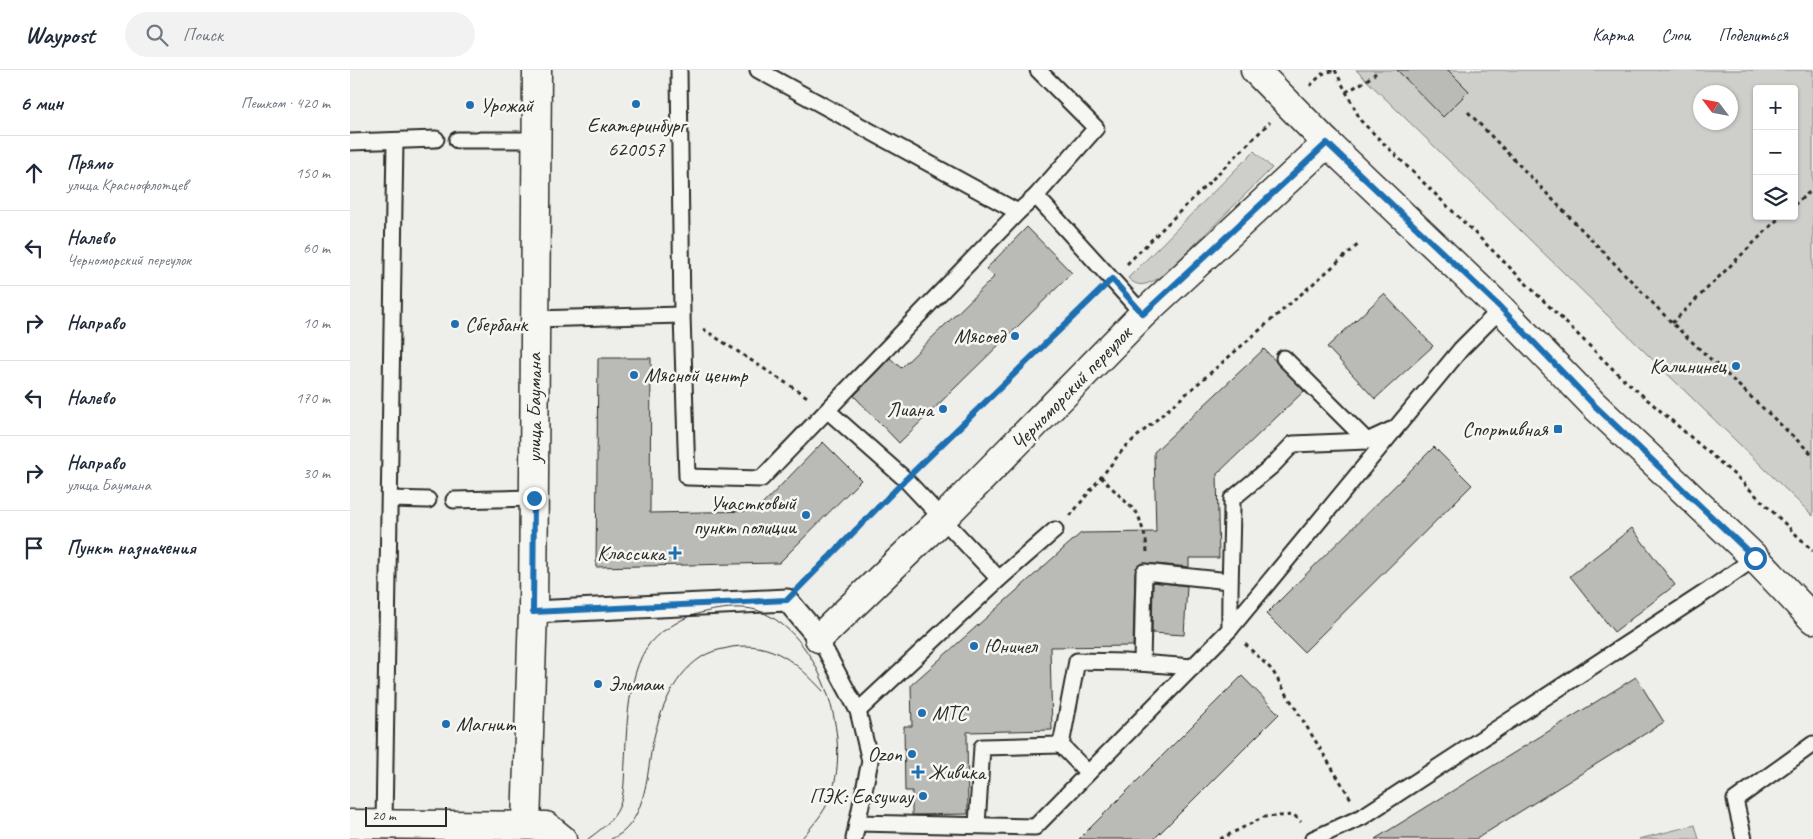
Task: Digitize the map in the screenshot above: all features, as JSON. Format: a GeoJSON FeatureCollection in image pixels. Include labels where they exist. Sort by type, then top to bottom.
{"type":"FeatureCollection","features":[{"type":"Feature","properties":{"kind":"street","name":"улица Баумана"},"geometry":{"type":"LineString","coordinates":[[526,825],[533,612],[537,70]]}},
{"type":"Feature","properties":{"kind":"street"},"geometry":{"type":"LineString","coordinates":[[1255,70],[1327,143],[1501,308],[1594,405],[1755,558],[1813,619]]}},
{"type":"Feature","properties":{"kind":"street","name":"Черноморский переулок"},"geometry":{"type":"LineString","coordinates":[[818,638],[942,519],[1143,314],[1327,143]]}},
{"type":"Feature","properties":{"kind":"street"},"geometry":{"type":"LineString","coordinates":[[533,612],[787,600],[818,638]]}},
{"type":"Feature","properties":{"kind":"street"},"geometry":{"type":"LineString","coordinates":[[350,824],[546,826],[562,839]]}},
{"type":"Feature","properties":{"kind":"lane"},"geometry":{"type":"LineString","coordinates":[[679,70],[682,315],[687,477],[761,479],[1018,212],[1036,196],[1096,128],[1038,70]]}},
{"type":"Feature","properties":{"kind":"lane"},"geometry":{"type":"LineString","coordinates":[[758,70],[1018,212]]}},
{"type":"Feature","properties":{"kind":"lane"},"geometry":{"type":"LineString","coordinates":[[350,142],[436,139]]}},
{"type":"Feature","properties":{"kind":"lane"},"geometry":{"type":"LineString","coordinates":[[457,140],[537,140]]}},
{"type":"Feature","properties":{"kind":"lane"},"geometry":{"type":"LineString","coordinates":[[384,824],[395,141]]}},
{"type":"Feature","properties":{"kind":"lane"},"geometry":{"type":"LineString","coordinates":[[1036,196],[1143,314]]}},
{"type":"Feature","properties":{"kind":"lane"},"geometry":{"type":"LineString","coordinates":[[858,823],[1035,827],[1230,629],[1461,348],[1501,308]]}},
{"type":"Feature","properties":{"kind":"lane"},"geometry":{"type":"LineString","coordinates":[[534,319],[682,315]]}},
{"type":"Feature","properties":{"kind":"lane"},"geometry":{"type":"LineString","coordinates":[[1284,358],[1367,441]]}},
{"type":"Feature","properties":{"kind":"lane"},"geometry":{"type":"LineString","coordinates":[[828,411],[905,480],[999,579]]}},
{"type":"Feature","properties":{"kind":"lane"},"geometry":{"type":"LineString","coordinates":[[1230,629],[1229,580],[1232,540],[1232,499],[1272,466],[1293,444],[1367,441],[1396,428]]}},
{"type":"Feature","properties":{"kind":"lane"},"geometry":{"type":"LineString","coordinates":[[454,500],[534,498]]}},
{"type":"Feature","properties":{"kind":"lane"},"geometry":{"type":"LineString","coordinates":[[390,499],[428,500]]}},
{"type":"Feature","properties":{"kind":"lane"},"geometry":{"type":"LineString","coordinates":[[858,711],[999,579],[1055,530]]}},
{"type":"Feature","properties":{"kind":"lane"},"geometry":{"type":"LineString","coordinates":[[1315,838],[1362,817],[1755,558]]}},
{"type":"Feature","properties":{"kind":"lane"},"geometry":{"type":"LineString","coordinates":[[1142,663],[1144,572],[1229,580]]}},
{"type":"Feature","properties":{"kind":"lane"},"geometry":{"type":"LineString","coordinates":[[818,638],[858,711],[870,761],[854,839]]}},
{"type":"Feature","properties":{"kind":"lane"},"geometry":{"type":"LineString","coordinates":[[1061,745],[1077,661],[1193,667]]}},
{"type":"Feature","properties":{"kind":"lane"},"geometry":{"type":"LineString","coordinates":[[1744,839],[1735,800],[1813,744]]}},
{"type":"Feature","properties":{"kind":"lane"},"geometry":{"type":"LineString","coordinates":[[977,826],[982,747],[1061,745],[1088,773]]}},
{"type":"Feature","properties":{"kind":"path"},"geometry":{"type":"LineString","coordinates":[[1335,70],[1361,121],[1619,375],[1738,478],[1813,551]]}},
{"type":"Feature","properties":{"kind":"path"},"geometry":{"type":"LineString","coordinates":[[1346,92],[1376,73]]}},
{"type":"Feature","properties":{"kind":"path"},"geometry":{"type":"LineString","coordinates":[[787,600],[905,480],[1112,279],[1252,138],[1289,105]]}},
{"type":"Feature","properties":{"kind":"path"},"geometry":{"type":"LineString","coordinates":[[1468,112],[1672,324],[1813,456]]}},
{"type":"Feature","properties":{"kind":"path"},"geometry":{"type":"LineString","coordinates":[[1798,202],[1813,189]]}},
{"type":"Feature","properties":{"kind":"path"},"geometry":{"type":"LineString","coordinates":[[1672,324],[1777,220]]}},
{"type":"Feature","properties":{"kind":"path"},"geometry":{"type":"LineString","coordinates":[[1075,511],[1125,446],[1360,243]]}},
{"type":"Feature","properties":{"kind":"path"},"geometry":{"type":"LineString","coordinates":[[682,315],[828,411]]}},
{"type":"Feature","properties":{"kind":"path"},"geometry":{"type":"LineString","coordinates":[[1101,477],[1138,514],[1146,540],[1146,554]]}},
{"type":"Feature","properties":{"kind":"path"},"geometry":{"type":"LineString","coordinates":[[1230,629],[1272,670],[1362,817]]}},
{"type":"Feature","properties":{"kind":"path"},"geometry":{"type":"LineString","coordinates":[[1220,839],[1264,817],[1294,815],[1315,838]]}},
{"type":"Feature","properties":{"kind":"shaded area","name":"Калининец"},"geometry":{"type":"Polygon","coordinates":[[[1356,70],[1813,70],[1813,516],[1356,70]]]}},
{"type":"Feature","properties":{"kind":"shaded area"},"geometry":{"type":"Polygon","coordinates":[[[1254,151],[1272,168],[1162,277],[1140,285],[1132,282],[1128,278],[1254,151]]]}},
{"type":"Feature","properties":{"kind":"shaded area"},"geometry":{"type":"Polygon","coordinates":[[[1695,825],[1699,839],[1639,839],[1695,825]]]}},
{"type":"Feature","properties":{"kind":"building"},"geometry":{"type":"Polygon","coordinates":[[[1397,70],[1448,70],[1469,91],[1443,117],[1397,70]]]}},
{"type":"Feature","properties":{"kind":"building"},"geometry":{"type":"Polygon","coordinates":[[[1027,227],[1072,273],[899,443],[854,396],[890,358],[901,368],[994,277],[986,269],[1027,227]]]}},
{"type":"Feature","properties":{"kind":"building"},"geometry":{"type":"Polygon","coordinates":[[[1384,294],[1433,346],[1375,399],[1327,347],[1384,294]]]}},
{"type":"Feature","properties":{"kind":"building"},"geometry":{"type":"Polygon","coordinates":[[[1264,349],[1304,391],[1217,474],[1219,558],[1189,558],[1189,567],[1140,564],[1135,572],[1133,646],[1050,647],[1052,730],[967,732],[968,814],[912,815],[912,791],[905,791],[904,726],[912,726],[911,685],[1081,533],[1156,532],[1154,452],[1264,349]]]}},
{"type":"Feature","properties":{"kind":"building"},"geometry":{"type":"Polygon","coordinates":[[[598,358],[651,358],[650,513],[756,511],[823,442],[861,480],[779,563],[596,567],[598,358]]]}},
{"type":"Feature","properties":{"kind":"building"},"geometry":{"type":"Polygon","coordinates":[[[1434,447],[1472,485],[1304,652],[1266,614],[1434,447]]]}},
{"type":"Feature","properties":{"kind":"building"},"geometry":{"type":"Polygon","coordinates":[[[1632,528],[1675,585],[1614,632],[1570,576],[1632,528]]]}},
{"type":"Feature","properties":{"kind":"building"},"geometry":{"type":"Polygon","coordinates":[[[1153,582],[1187,586],[1184,635],[1152,633],[1153,582]]]}},
{"type":"Feature","properties":{"kind":"building"},"geometry":{"type":"Polygon","coordinates":[[[1242,676],[1279,714],[1154,839],[1079,839],[1242,676]]]}},
{"type":"Feature","properties":{"kind":"building"},"geometry":{"type":"Polygon","coordinates":[[[1636,677],[1664,722],[1476,839],[1375,839],[1636,677]]]}},
{"type":"Feature","properties":{"kind":"tram line"},"geometry":{"type":"LineString","coordinates":[[588,839],[610,821],[617,812],[621,802],[631,691],[635,673],[650,642],[662,632],[688,617],[704,612],[733,608],[759,611],[780,623],[798,640],[813,662],[825,686],[833,713],[837,740],[837,765],[833,789],[824,810],[801,839]]}},
{"type":"Feature","properties":{"kind":"tram line"},"geometry":{"type":"LineString","coordinates":[[611,839],[622,833],[638,812],[646,785],[655,733],[664,706],[677,682],[695,661],[707,654],[732,647],[760,647],[783,656],[794,663],[823,691]]}},
{"type":"Feature","properties":{"kind":"place","name":"Екатеринбург 620057"},"geometry":{"type":"Point","coordinates":[636,104]}},
{"type":"Feature","properties":{"kind":"place","name":"Урожай"},"geometry":{"type":"Point","coordinates":[470,105]}},
{"type":"Feature","properties":{"kind":"place","name":"Сбербанк"},"geometry":{"type":"Point","coordinates":[455,324]}},
{"type":"Feature","properties":{"kind":"place","name":"Мясоед"},"geometry":{"type":"Point","coordinates":[1015,336]}},
{"type":"Feature","properties":{"kind":"place","name":"Калининец"},"geometry":{"type":"Point","coordinates":[1736,366]}},
{"type":"Feature","properties":{"kind":"place","name":"Мясной центр"},"geometry":{"type":"Point","coordinates":[634,375]}},
{"type":"Feature","properties":{"kind":"place","name":"Лиана"},"geometry":{"type":"Point","coordinates":[943,409]}},
{"type":"Feature","properties":{"kind":"place","name":"Спортивная"},"geometry":{"type":"Point","coordinates":[1558,429]}},
{"type":"Feature","properties":{"kind":"place","name":"Участковый пункт полиции"},"geometry":{"type":"Point","coordinates":[806,515]}},
{"type":"Feature","properties":{"kind":"place","name":"Классика"},"geometry":{"type":"Point","coordinates":[675,553]}},
{"type":"Feature","properties":{"kind":"place","name":"Юничел"},"geometry":{"type":"Point","coordinates":[974,646]}},
{"type":"Feature","properties":{"kind":"place","name":"Эльмаш"},"geometry":{"type":"Point","coordinates":[598,684]}},
{"type":"Feature","properties":{"kind":"place","name":"МТС"},"geometry":{"type":"Point","coordinates":[922,713]}},
{"type":"Feature","properties":{"kind":"place","name":"Магнит"},"geometry":{"type":"Point","coordinates":[446,724]}},
{"type":"Feature","properties":{"kind":"place","name":"Ozon"},"geometry":{"type":"Point","coordinates":[912,754]}},
{"type":"Feature","properties":{"kind":"place","name":"Живика"},"geometry":{"type":"Point","coordinates":[918,772]}},
{"type":"Feature","properties":{"kind":"place","name":"ПЭК: Easyway"},"geometry":{"type":"Point","coordinates":[923,796]}},
{"type":"Feature","properties":{"kind":"route"},"geometry":{"type":"LineString","coordinates":[[534,498],[533,612],[787,600],[905,480],[1112,279],[1143,314],[1327,143],[1501,308],[1594,405],[1755,558]]}}]}
